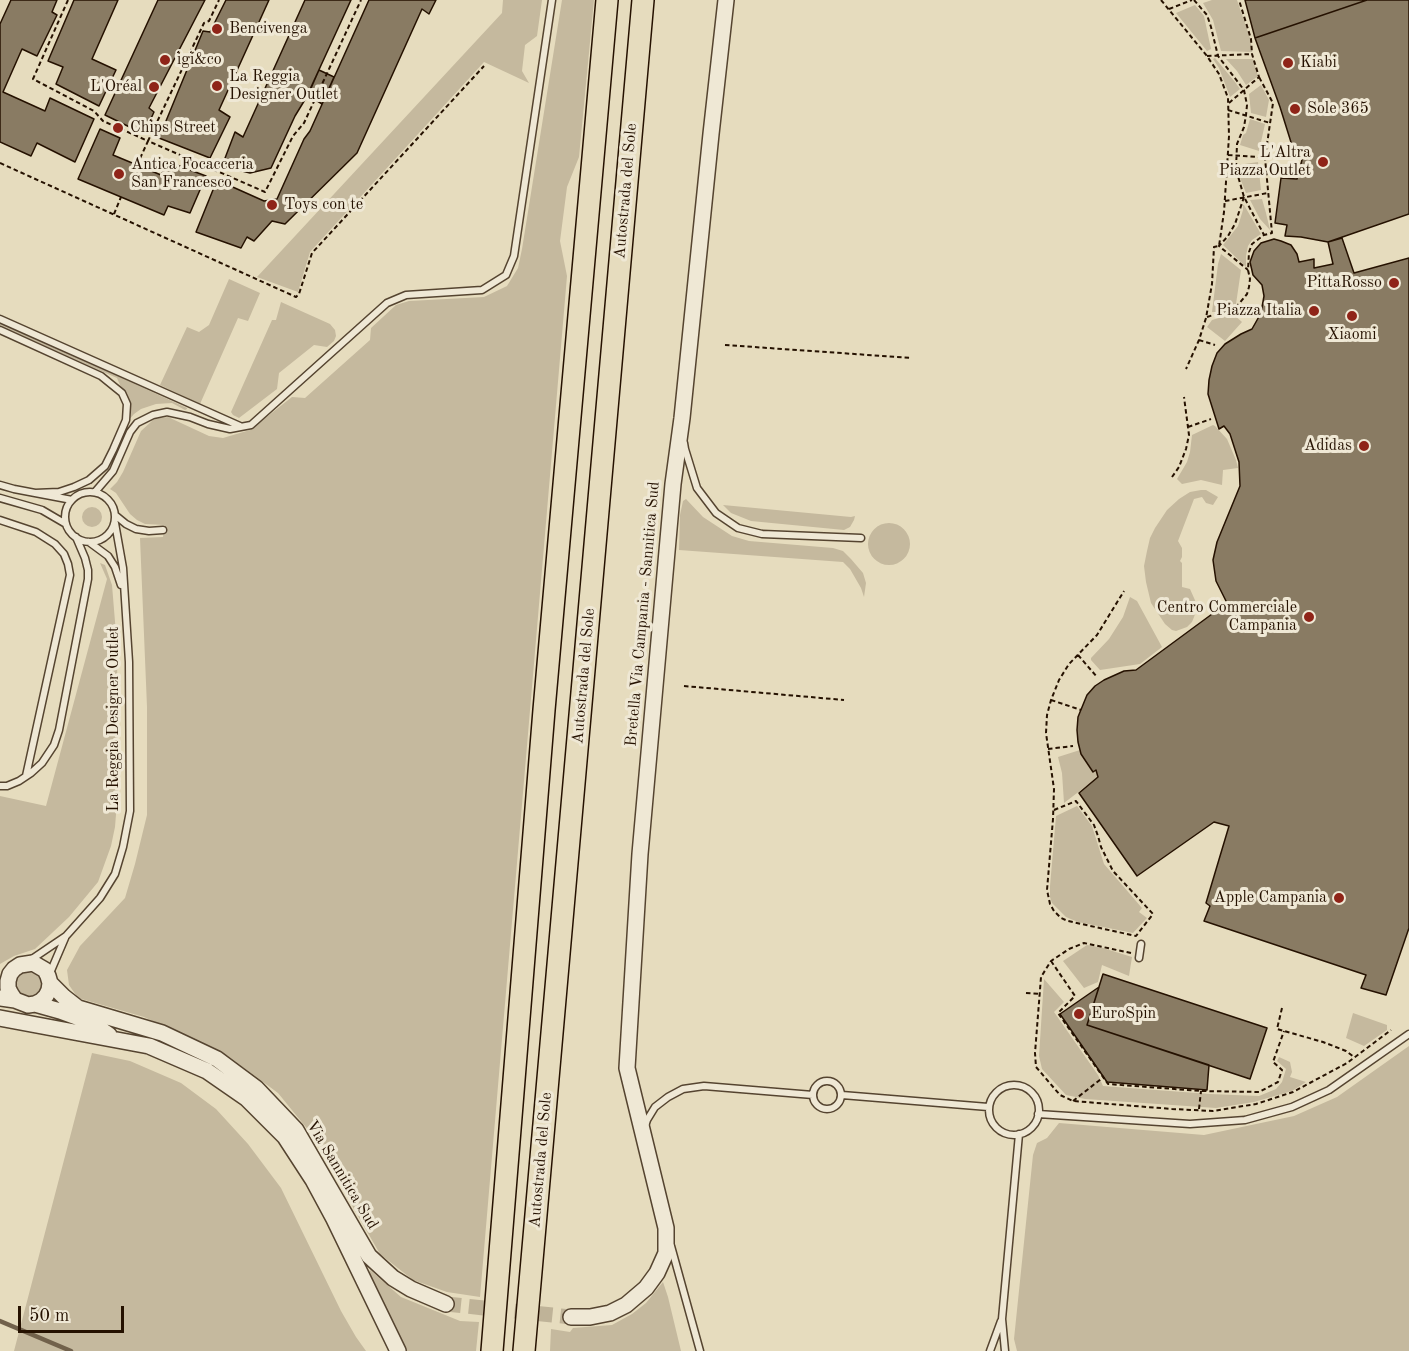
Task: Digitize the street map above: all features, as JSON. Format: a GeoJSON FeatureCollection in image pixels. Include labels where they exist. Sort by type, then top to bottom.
{"type":"FeatureCollection","features":[{"type":"Feature","properties":{"kind":"highway","name":"Autostrada del Sole"},"geometry":{"type":"LineString","coordinates":[[492,1351],[544,710],[607,0]]}},
{"type":"Feature","properties":{"kind":"highway","name":"Autostrada del Sole"},"geometry":{"type":"LineString","coordinates":[[524,1351],[643,0]]}},
{"type":"Feature","properties":{"kind":"street","name":"Bretella Via Campania - Sannitica Sud"},"geometry":{"type":"LineString","coordinates":[[666,1228],[627,1068],[639,854],[673,484],[726,0]]}},
{"type":"Feature","properties":{"kind":"street","name":"Via Sannitica Sud"},"geometry":{"type":"LineString","coordinates":[[114,1039],[90,1022],[60,1011],[8,999],[11,994],[5,975],[20,965],[33,963],[45,970],[49,980],[64,997],[78,1008],[162,1034],[218,1059],[255,1088],[296,1130],[369,1256],[393,1278],[411,1289],[446,1304]]}},
{"type":"Feature","properties":{"kind":"street"},"geometry":{"type":"LineString","coordinates":[[35,1004],[46,996],[49,980]]}},
{"type":"Feature","properties":{"kind":"street","name":"Via Sannitica Sud"},"geometry":{"type":"LineString","coordinates":[[0,1018],[149,1046],[207,1071],[246,1098],[285,1137],[313,1180],[398,1351]]}},
{"type":"Feature","properties":{"kind":"street"},"geometry":{"type":"LineString","coordinates":[[572,1317],[590,1317],[610,1313],[626,1305],[646,1288],[657,1273],[666,1253],[666,1228]]}},
{"type":"Feature","properties":{"kind":"lane"},"geometry":{"type":"LineString","coordinates":[[95,492],[113,471],[129,432],[137,423],[153,415],[167,412],[230,429],[251,424],[387,303],[406,295],[482,290],[506,275],[514,256],[552,0]]}},
{"type":"Feature","properties":{"kind":"lane"},"geometry":{"type":"LineString","coordinates":[[0,319],[240,427]]}},
{"type":"Feature","properties":{"kind":"lane"},"geometry":{"type":"LineString","coordinates":[[0,330],[101,376],[122,393],[127,404],[126,420],[105,466],[89,480],[74,487],[60,492],[35,493]]}},
{"type":"Feature","properties":{"kind":"lane"},"geometry":{"type":"LineString","coordinates":[[682,418],[685,449],[697,488],[716,513],[738,528],[762,534],[861,538]]}},
{"type":"Feature","properties":{"kind":"lane"},"geometry":{"type":"LineString","coordinates":[[0,485],[72,500]]}},
{"type":"Feature","properties":{"kind":"lane"},"geometry":{"type":"LineString","coordinates":[[95,492],[103,495],[114,507],[115,523],[112,531],[106,537],[88,542],[76,537],[70,531],[65,516],[67,507],[78,495],[95,492]]}},
{"type":"Feature","properties":{"kind":"lane"},"geometry":{"type":"LineString","coordinates":[[0,498],[42,510],[66,524]]}},
{"type":"Feature","properties":{"kind":"lane"},"geometry":{"type":"LineString","coordinates":[[116,515],[136,529],[163,530]]}},
{"type":"Feature","properties":{"kind":"lane"},"geometry":{"type":"LineString","coordinates":[[0,520],[36,532],[55,544],[64,554],[70,574],[26,776]]}},
{"type":"Feature","properties":{"kind":"lane","name":"La Reggia Designer Outlet"},"geometry":{"type":"LineString","coordinates":[[26,963],[66,936],[100,898],[115,874],[123,847],[130,811],[129,662],[122,558],[115,523]]}},
{"type":"Feature","properties":{"kind":"lane"},"geometry":{"type":"LineString","coordinates":[[0,786],[7,786],[26,776],[42,763],[54,745],[61,720],[88,579],[85,558],[76,537]]}},
{"type":"Feature","properties":{"kind":"lane","name":"La Reggia Designer Outlet"},"geometry":{"type":"LineString","coordinates":[[88,542],[108,556],[115,567],[123,591]]}},
{"type":"Feature","properties":{"kind":"lane","name":"La Reggia Designer Outlet"},"geometry":{"type":"LineString","coordinates":[[49,980],[66,936]]}},
{"type":"Feature","properties":{"kind":"lane"},"geometry":{"type":"LineString","coordinates":[[1139,956],[1141,944]]}},
{"type":"Feature","properties":{"kind":"lane"},"geometry":{"type":"LineString","coordinates":[[1038,1114],[1190,1124],[1245,1120],[1292,1107],[1329,1090],[1409,1034]]}},
{"type":"Feature","properties":{"kind":"lane"},"geometry":{"type":"LineString","coordinates":[[829,1081],[839,1088],[842,1095],[838,1104],[825,1110],[815,1103],[813,1095],[816,1086],[829,1081]]}},
{"type":"Feature","properties":{"kind":"lane"},"geometry":{"type":"LineString","coordinates":[[1012,1084],[1026,1088],[1032,1093],[1039,1107],[1038,1114],[1032,1127],[1026,1132],[1011,1135],[997,1128],[992,1122],[988,1107],[990,1100],[999,1089],[1012,1084]]}},
{"type":"Feature","properties":{"kind":"lane"},"geometry":{"type":"LineString","coordinates":[[642,1134],[655,1107],[683,1089],[704,1086],[813,1095]]}},
{"type":"Feature","properties":{"kind":"lane"},"geometry":{"type":"LineString","coordinates":[[842,1095],[988,1107]]}},
{"type":"Feature","properties":{"kind":"lane"},"geometry":{"type":"LineString","coordinates":[[1005,1351],[1002,1319],[1019,1134]]}},
{"type":"Feature","properties":{"kind":"lane"},"geometry":{"type":"LineString","coordinates":[[666,1228],[700,1351]]}},
{"type":"Feature","properties":{"kind":"lane"},"geometry":{"type":"LineString","coordinates":[[990,1351],[1002,1319]]}},
{"type":"Feature","properties":{"kind":"path"},"geometry":{"type":"LineString","coordinates":[[69,0],[33,79],[94,111],[103,121],[265,192],[293,136],[304,123],[362,0]]}},
{"type":"Feature","properties":{"kind":"path"},"geometry":{"type":"LineString","coordinates":[[137,165],[204,23],[210,21],[219,0]]}},
{"type":"Feature","properties":{"kind":"path"},"geometry":{"type":"LineString","coordinates":[[1161,0],[1207,56],[1224,85],[1228,104],[1228,155],[1219,246]]}},
{"type":"Feature","properties":{"kind":"path"},"geometry":{"type":"LineString","coordinates":[[1169,9],[1193,0],[1207,15],[1218,56],[1244,90],[1246,115],[1237,144],[1236,169],[1244,197],[1264,235]]}},
{"type":"Feature","properties":{"kind":"path"},"geometry":{"type":"LineString","coordinates":[[1206,318],[1237,306],[1247,294],[1250,279],[1249,252],[1252,244],[1264,235],[1272,233],[1265,158],[1273,103],[1259,77],[1252,54],[1251,39],[1239,0]]}},
{"type":"Feature","properties":{"kind":"path"},"geometry":{"type":"LineString","coordinates":[[1207,56],[1252,54]]}},
{"type":"Feature","properties":{"kind":"path"},"geometry":{"type":"LineString","coordinates":[[0,163],[296,297],[312,253],[484,66]]}},
{"type":"Feature","properties":{"kind":"path"},"geometry":{"type":"LineString","coordinates":[[1228,104],[1259,77]]}},
{"type":"Feature","properties":{"kind":"path"},"geometry":{"type":"LineString","coordinates":[[1228,110],[1270,123]]}},
{"type":"Feature","properties":{"kind":"path"},"geometry":{"type":"LineString","coordinates":[[1228,155],[1273,158]]}},
{"type":"Feature","properties":{"kind":"path"},"geometry":{"type":"LineString","coordinates":[[1225,201],[1268,193]]}},
{"type":"Feature","properties":{"kind":"path"},"geometry":{"type":"LineString","coordinates":[[114,214],[122,197]]}},
{"type":"Feature","properties":{"kind":"path"},"geometry":{"type":"LineString","coordinates":[[1186,369],[1206,318],[1212,284],[1214,247],[1219,246],[1228,236],[1235,224],[1244,197]]}},
{"type":"Feature","properties":{"kind":"path"},"geometry":{"type":"LineString","coordinates":[[107,218],[110,212]]}},
{"type":"Feature","properties":{"kind":"path"},"geometry":{"type":"LineString","coordinates":[[125,227],[128,220]]}},
{"type":"Feature","properties":{"kind":"path"},"geometry":{"type":"LineString","coordinates":[[1219,246],[1248,270]]}},
{"type":"Feature","properties":{"kind":"path"},"geometry":{"type":"LineString","coordinates":[[1199,340],[1215,345]]}},
{"type":"Feature","properties":{"kind":"path"},"geometry":{"type":"LineString","coordinates":[[725,345],[912,358]]}},
{"type":"Feature","properties":{"kind":"path"},"geometry":{"type":"LineString","coordinates":[[1172,477],[1186,449],[1188,427],[1184,397]]}},
{"type":"Feature","properties":{"kind":"path"},"geometry":{"type":"LineString","coordinates":[[1188,427],[1211,419]]}},
{"type":"Feature","properties":{"kind":"path"},"geometry":{"type":"LineString","coordinates":[[1054,810],[1076,801],[1094,825],[1101,847],[1113,871],[1153,914],[1136,936],[1061,918],[1047,897],[1054,789],[1046,733],[1047,715],[1059,680],[1069,664],[1097,635],[1124,591]]}},
{"type":"Feature","properties":{"kind":"path"},"geometry":{"type":"LineString","coordinates":[[1078,655],[1097,677]]}},
{"type":"Feature","properties":{"kind":"path"},"geometry":{"type":"LineString","coordinates":[[684,686],[844,700]]}},
{"type":"Feature","properties":{"kind":"path"},"geometry":{"type":"LineString","coordinates":[[1051,700],[1081,710]]}},
{"type":"Feature","properties":{"kind":"path"},"geometry":{"type":"LineString","coordinates":[[1048,749],[1074,746]]}},
{"type":"Feature","properties":{"kind":"path"},"geometry":{"type":"LineString","coordinates":[[1139,956],[1084,943],[1069,949],[1051,961],[1041,978],[1036,1066],[1060,1095],[1072,1101],[1172,1109],[1214,1110],[1256,1104],[1293,1092],[1347,1063],[1391,1030]]}},
{"type":"Feature","properties":{"kind":"path"},"geometry":{"type":"LineString","coordinates":[[1051,961],[1075,996],[1058,1013],[1108,1084],[1201,1091],[1259,1092],[1278,1082],[1282,1070],[1273,1062],[1284,1031]]}},
{"type":"Feature","properties":{"kind":"path"},"geometry":{"type":"LineString","coordinates":[[1026,993],[1040,994]]}},
{"type":"Feature","properties":{"kind":"path"},"geometry":{"type":"LineString","coordinates":[[1282,1008],[1277,1029],[1323,1042],[1346,1051],[1354,1058]]}},
{"type":"Feature","properties":{"kind":"path"},"geometry":{"type":"LineString","coordinates":[[1072,1101],[1102,1078]]}},
{"type":"Feature","properties":{"kind":"path"},"geometry":{"type":"LineString","coordinates":[[1199,1110],[1201,1091]]}},
{"type":"Feature","properties":{"kind":"shaded area"},"geometry":{"type":"Polygon","coordinates":[[[503,0],[542,0],[537,36],[525,45],[522,71],[529,83],[484,62],[310,252],[298,292],[257,277],[502,13],[503,0]]]}},
{"type":"Feature","properties":{"kind":"shaded area"},"geometry":{"type":"Polygon","coordinates":[[[562,0],[594,0],[579,157],[567,187],[560,241],[567,276],[480,1297],[447,1292],[413,1280],[380,1254],[318,1142],[278,1093],[228,1056],[144,1017],[78,998],[69,985],[67,970],[80,946],[125,898],[147,815],[147,707],[140,538],[163,537],[165,525],[145,524],[137,520],[130,514],[116,493],[110,489],[123,472],[141,431],[153,420],[168,417],[209,436],[223,438],[250,430],[292,397],[305,398],[370,340],[371,328],[396,305],[409,301],[484,297],[507,286],[518,268],[522,249],[562,0]]]}},
{"type":"Feature","properties":{"kind":"shaded area"},"geometry":{"type":"Polygon","coordinates":[[[1212,0],[1237,0],[1250,38],[1252,52],[1221,51],[1213,20],[1203,3],[1212,0]]]}},
{"type":"Feature","properties":{"kind":"shaded area"},"geometry":{"type":"Polygon","coordinates":[[[1195,5],[1204,16],[1211,49],[1207,51],[1176,13],[1195,5]]]}},
{"type":"Feature","properties":{"kind":"shaded area"},"geometry":{"type":"Polygon","coordinates":[[[1215,58],[1240,89],[1230,97],[1219,68],[1213,59],[1215,58]]]}},
{"type":"Feature","properties":{"kind":"shaded area"},"geometry":{"type":"Polygon","coordinates":[[[1226,59],[1253,59],[1258,76],[1246,85],[1226,59]]]}},
{"type":"Feature","properties":{"kind":"shaded area"},"geometry":{"type":"Polygon","coordinates":[[[1261,85],[1269,100],[1266,117],[1251,113],[1249,94],[1261,85]]]}},
{"type":"Feature","properties":{"kind":"shaded area"},"geometry":{"type":"Polygon","coordinates":[[[1250,119],[1265,124],[1259,151],[1240,145],[1250,119]]]}},
{"type":"Feature","properties":{"kind":"shaded area"},"geometry":{"type":"Polygon","coordinates":[[[1258,162],[1261,190],[1246,193],[1238,165],[1258,162]]]}},
{"type":"Feature","properties":{"kind":"shaded area"},"geometry":{"type":"Polygon","coordinates":[[[1262,199],[1270,230],[1260,219],[1250,200],[1262,199]]]}},
{"type":"Feature","properties":{"kind":"shaded area"},"geometry":{"type":"Polygon","coordinates":[[[1243,205],[1261,234],[1248,246],[1246,267],[1223,245],[1238,226],[1243,205]]]}},
{"type":"Feature","properties":{"kind":"shaded area"},"geometry":{"type":"Polygon","coordinates":[[[1221,254],[1241,270],[1236,304],[1218,312],[1212,312],[1218,264],[1221,254]]]}},
{"type":"Feature","properties":{"kind":"shaded area"},"geometry":{"type":"Polygon","coordinates":[[[229,279],[260,293],[248,321],[238,318],[200,404],[160,385],[187,327],[199,332],[209,325],[229,279]]]}},
{"type":"Feature","properties":{"kind":"shaded area"},"geometry":{"type":"Polygon","coordinates":[[[281,302],[330,324],[336,336],[327,347],[314,345],[279,373],[277,389],[239,418],[231,412],[272,320],[276,320],[281,302]]]}},
{"type":"Feature","properties":{"kind":"shaded area"},"geometry":{"type":"Polygon","coordinates":[[[1233,314],[1242,322],[1225,341],[1207,327],[1212,320],[1233,314]]]}},
{"type":"Feature","properties":{"kind":"shaded area"},"geometry":{"type":"Polygon","coordinates":[[[0,322],[187,409],[172,403],[156,404],[141,409],[128,421],[126,399],[117,378],[0,326],[0,322]]]}},
{"type":"Feature","properties":{"kind":"shaded area"},"geometry":{"type":"Polygon","coordinates":[[[1213,425],[1227,439],[1238,468],[1223,470],[1222,485],[1201,480],[1182,484],[1177,479],[1187,462],[1192,435],[1213,425]]]}},
{"type":"Feature","properties":{"kind":"shaded area"},"geometry":{"type":"Polygon","coordinates":[[[1206,490],[1218,497],[1213,505],[1206,503],[1202,497],[1194,499],[1178,541],[1182,548],[1180,561],[1182,563],[1182,587],[1190,589],[1198,607],[1192,622],[1187,627],[1176,631],[1165,624],[1151,603],[1144,566],[1150,538],[1167,510],[1190,492],[1206,490]]]}},
{"type":"Feature","properties":{"kind":"shaded area"},"geometry":{"type":"Polygon","coordinates":[[[686,499],[703,517],[732,536],[749,541],[833,548],[843,551],[863,573],[866,583],[864,597],[850,569],[843,562],[679,550],[680,515],[683,501],[686,499]]]}},
{"type":"Feature","properties":{"kind":"shaded area"},"geometry":{"type":"Polygon","coordinates":[[[723,505],[855,516],[850,527],[844,530],[751,521],[731,513],[723,505]]]}},
{"type":"Feature","properties":{"kind":"shaded area"},"geometry":{"type":"Polygon","coordinates":[[[92,507],[99,510],[102,517],[99,524],[92,527],[85,524],[82,517],[85,510],[92,507]]]}},
{"type":"Feature","properties":{"kind":"shaded area"},"geometry":{"type":"Polygon","coordinates":[[[889,523],[904,529],[910,544],[904,559],[889,565],[874,559],[868,544],[874,529],[889,523]]]}},
{"type":"Feature","properties":{"kind":"shaded area"},"geometry":{"type":"Polygon","coordinates":[[[100,563],[105,565],[112,585],[117,646],[118,789],[111,846],[98,882],[69,917],[35,949],[14,956],[0,964],[0,796],[46,806],[107,579],[100,563]]]}},
{"type":"Feature","properties":{"kind":"shaded area"},"geometry":{"type":"Polygon","coordinates":[[[1130,597],[1137,601],[1162,647],[1140,664],[1100,670],[1091,658],[1109,639],[1123,617],[1130,597]]]}},
{"type":"Feature","properties":{"kind":"shaded area"},"geometry":{"type":"Polygon","coordinates":[[[1080,750],[1093,771],[1096,770],[1098,777],[1064,803],[1062,773],[1058,757],[1080,750]]]}},
{"type":"Feature","properties":{"kind":"shaded area"},"geometry":{"type":"Polygon","coordinates":[[[1077,806],[1092,826],[1104,864],[1142,908],[1139,912],[1147,918],[1133,933],[1078,922],[1066,917],[1052,903],[1050,886],[1056,816],[1077,806]]]}},
{"type":"Feature","properties":{"kind":"shaded area"},"geometry":{"type":"Polygon","coordinates":[[[1087,945],[1132,957],[1129,976],[1102,965],[1098,982],[1084,988],[1063,961],[1087,945]]]}},
{"type":"Feature","properties":{"kind":"shaded area"},"geometry":{"type":"Polygon","coordinates":[[[27,965],[47,977],[40,999],[16,998],[11,975],[27,965]]]}},
{"type":"Feature","properties":{"kind":"shaded area"},"geometry":{"type":"Polygon","coordinates":[[[1044,979],[1064,1002],[1054,1012],[1098,1075],[1103,1086],[1259,1096],[1276,1089],[1282,1082],[1286,1069],[1277,1061],[1279,1057],[1290,1062],[1292,1072],[1290,1077],[1306,1082],[1292,1091],[1254,1102],[1216,1108],[1085,1099],[1066,1095],[1042,1069],[1039,1056],[1044,979]]]}},
{"type":"Feature","properties":{"kind":"shaded area"},"geometry":{"type":"Polygon","coordinates":[[[1353,1013],[1387,1025],[1387,1030],[1364,1046],[1346,1038],[1353,1013]]]}},
{"type":"Feature","properties":{"kind":"shaded area"},"geometry":{"type":"Polygon","coordinates":[[[1409,1046],[1409,1351],[1017,1351],[1014,1339],[1033,1155],[1037,1143],[1047,1138],[1059,1123],[1204,1135],[1294,1116],[1337,1097],[1409,1046]]]}},
{"type":"Feature","properties":{"kind":"shaded area"},"geometry":{"type":"Polygon","coordinates":[[[92,1053],[130,1061],[181,1083],[216,1109],[248,1144],[281,1188],[341,1311],[366,1351],[14,1351],[92,1053]]]}},
{"type":"Feature","properties":{"kind":"shaded area"},"geometry":{"type":"Polygon","coordinates":[[[370,1270],[401,1297],[460,1321],[479,1322],[476,1351],[407,1351],[368,1276],[370,1270]]]}},
{"type":"Feature","properties":{"kind":"shaded area"},"geometry":{"type":"Polygon","coordinates":[[[663,1282],[681,1351],[550,1351],[551,1329],[570,1332],[573,1328],[612,1325],[646,1303],[663,1282]]]}},
{"type":"Feature","properties":{"kind":"building"},"geometry":{"type":"Polygon","coordinates":[[[11,0],[57,0],[52,12],[57,15],[37,56],[22,49],[3,92],[45,111],[50,98],[94,119],[75,162],[37,143],[31,156],[0,142],[0,24],[11,0]]]}},
{"type":"Feature","properties":{"kind":"building"},"geometry":{"type":"Polygon","coordinates":[[[74,0],[118,0],[92,59],[116,70],[99,106],[56,84],[63,67],[48,61],[74,0]]]}},
{"type":"Feature","properties":{"kind":"building"},"geometry":{"type":"Polygon","coordinates":[[[158,0],[205,0],[149,108],[154,112],[144,134],[105,115],[158,0]]]}},
{"type":"Feature","properties":{"kind":"building"},"geometry":{"type":"Polygon","coordinates":[[[226,0],[269,0],[219,110],[230,117],[210,158],[159,138],[203,31],[210,32],[226,0]]]}},
{"type":"Feature","properties":{"kind":"building"},"geometry":{"type":"Polygon","coordinates":[[[305,0],[351,0],[271,168],[250,173],[222,166],[235,132],[243,137],[305,0]]]}},
{"type":"Feature","properties":{"kind":"building"},"geometry":{"type":"Polygon","coordinates":[[[369,0],[436,0],[429,14],[422,9],[357,153],[285,224],[272,221],[254,241],[247,237],[241,248],[196,232],[217,180],[264,201],[277,199],[369,0]]]}},
{"type":"Feature","properties":{"kind":"building"},"geometry":{"type":"Polygon","coordinates":[[[1245,0],[1367,0],[1255,38],[1245,0]]]}},
{"type":"Feature","properties":{"kind":"building"},"geometry":{"type":"Polygon","coordinates":[[[1367,0],[1409,0],[1409,214],[1328,242],[1285,236],[1287,225],[1275,223],[1281,178],[1297,179],[1303,156],[1295,155],[1255,38],[1367,0]]]}},
{"type":"Feature","properties":{"kind":"building"},"geometry":{"type":"Polygon","coordinates":[[[319,70],[334,77],[322,104],[308,95],[319,70]]]}},
{"type":"Feature","properties":{"kind":"building"},"geometry":{"type":"Polygon","coordinates":[[[100,129],[120,138],[113,155],[161,175],[166,161],[206,176],[190,213],[168,206],[164,215],[78,179],[100,129]]]}},
{"type":"Feature","properties":{"kind":"building","name":"Centro Commerciale Campania"},"geometry":{"type":"Polygon","coordinates":[[[1342,238],[1354,273],[1409,258],[1409,928],[1386,995],[1361,988],[1366,975],[1204,921],[1210,906],[1206,903],[1229,826],[1214,822],[1137,876],[1079,793],[1098,777],[1096,770],[1093,772],[1081,754],[1078,742],[1078,717],[1087,695],[1104,680],[1124,671],[1136,670],[1227,603],[1216,581],[1213,560],[1217,542],[1240,486],[1239,462],[1230,434],[1224,426],[1219,429],[1208,394],[1209,380],[1217,353],[1225,344],[1252,329],[1261,313],[1264,296],[1262,285],[1253,275],[1250,262],[1254,251],[1261,243],[1274,239],[1291,245],[1299,262],[1314,259],[1314,268],[1333,264],[1328,242],[1342,238]]]}},
{"type":"Feature","properties":{"kind":"building"},"geometry":{"type":"Polygon","coordinates":[[[1103,974],[1267,1028],[1250,1079],[1087,1025],[1103,974]]]}},
{"type":"Feature","properties":{"kind":"building"},"geometry":{"type":"Polygon","coordinates":[[[1099,987],[1087,1025],[1209,1065],[1207,1090],[1107,1082],[1060,1014],[1099,987]]]}},
{"type":"Feature","properties":{"kind":"waterway"},"geometry":{"type":"LineString","coordinates":[[0,1321],[71,1351]]}},
{"type":"Feature","properties":{"kind":"tunnel"},"geometry":{"type":"LineString","coordinates":[[446,1304],[571,1317]]}},
{"type":"Feature","properties":{"kind":"place","name":"Bencivenga"},"geometry":{"type":"Point","coordinates":[217,29]}},
{"type":"Feature","properties":{"kind":"place","name":"igi&co"},"geometry":{"type":"Point","coordinates":[165,60]}},
{"type":"Feature","properties":{"kind":"place","name":"Kiabi"},"geometry":{"type":"Point","coordinates":[1288,63]}},
{"type":"Feature","properties":{"kind":"place","name":"La Reggia Designer Outlet"},"geometry":{"type":"Point","coordinates":[217,86]}},
{"type":"Feature","properties":{"kind":"place","name":"L'Oréal"},"geometry":{"type":"Point","coordinates":[154,87]}},
{"type":"Feature","properties":{"kind":"place","name":"Sole 365"},"geometry":{"type":"Point","coordinates":[1295,109]}},
{"type":"Feature","properties":{"kind":"place","name":"Chips Street"},"geometry":{"type":"Point","coordinates":[118,128]}},
{"type":"Feature","properties":{"kind":"place","name":"L'Altra Piazza Outlet"},"geometry":{"type":"Point","coordinates":[1323,162]}},
{"type":"Feature","properties":{"kind":"place","name":"Antica Focacceria San Francesco"},"geometry":{"type":"Point","coordinates":[119,174]}},
{"type":"Feature","properties":{"kind":"place","name":"Toys con te"},"geometry":{"type":"Point","coordinates":[272,205]}},
{"type":"Feature","properties":{"kind":"place","name":"PittaRosso"},"geometry":{"type":"Point","coordinates":[1394,283]}},
{"type":"Feature","properties":{"kind":"place","name":"Piazza Italia"},"geometry":{"type":"Point","coordinates":[1314,311]}},
{"type":"Feature","properties":{"kind":"place","name":"Xiaomi"},"geometry":{"type":"Point","coordinates":[1352,316]}},
{"type":"Feature","properties":{"kind":"place","name":"Adidas"},"geometry":{"type":"Point","coordinates":[1364,446]}},
{"type":"Feature","properties":{"kind":"place","name":"Centro Commerciale Campania"},"geometry":{"type":"Point","coordinates":[1309,617]}},
{"type":"Feature","properties":{"kind":"place","name":"Apple Campania"},"geometry":{"type":"Point","coordinates":[1339,898]}},
{"type":"Feature","properties":{"kind":"place","name":"EuroSpin"},"geometry":{"type":"Point","coordinates":[1079,1014]}}]}
